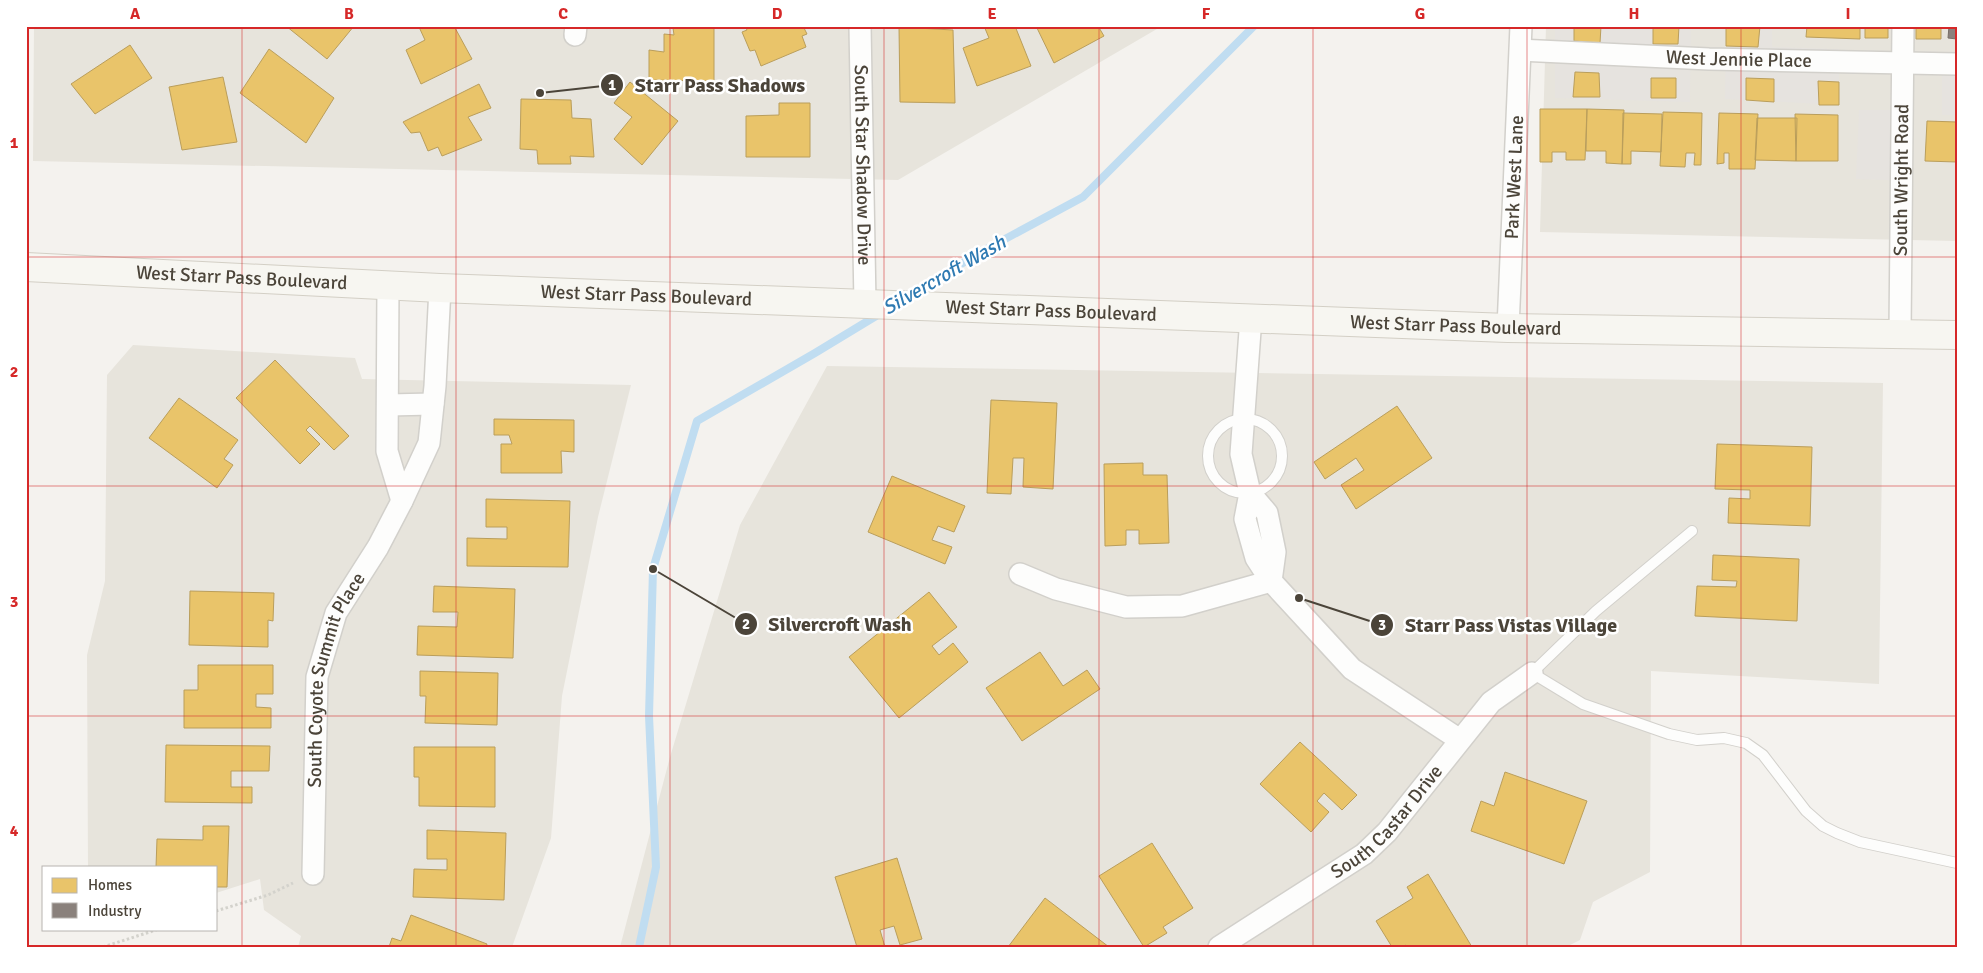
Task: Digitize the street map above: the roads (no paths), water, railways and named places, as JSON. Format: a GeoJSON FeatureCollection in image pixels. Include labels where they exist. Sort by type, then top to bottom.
{"type":"FeatureCollection","features":[{"type":"Feature","properties":{"kind":"street","name":"South Star Shadow Drive"},"geometry":{"type":"LineString","coordinates":[[860,26],[865,304]]}},
{"type":"Feature","properties":{"kind":"street","name":"Park West Lane"},"geometry":{"type":"LineString","coordinates":[[1508,328],[1521,26]]}},
{"type":"Feature","properties":{"kind":"street","name":"South Wright Road"},"geometry":{"type":"LineString","coordinates":[[1900,332],[1903,26]]}},
{"type":"Feature","properties":{"kind":"street","name":"West Jennie Place"},"geometry":{"type":"LineString","coordinates":[[1521,50],[1709,59],[1957,64]]}},
{"type":"Feature","properties":{"kind":"street","name":"West Starr Pass Boulevard"},"geometry":{"type":"LineString","coordinates":[[26,267],[388,286],[1508,328],[1957,334]]}},
{"type":"Feature","properties":{"kind":"street"},"geometry":{"type":"LineString","coordinates":[[388,286],[387,451],[402,501]]}},
{"type":"Feature","properties":{"kind":"street","name":"South Coyote Summit Place"},"geometry":{"type":"LineString","coordinates":[[313,874],[317,677],[336,613],[378,547],[429,443],[440,288]]}},
{"type":"Feature","properties":{"kind":"street"},"geometry":{"type":"LineString","coordinates":[[1251,317],[1242,419],[1241,454],[1250,493],[1245,519],[1256,558],[1271,581],[1352,668],[1460,740]]}},
{"type":"Feature","properties":{"kind":"street"},"geometry":{"type":"LineString","coordinates":[[388,405],[433,404]]}},
{"type":"Feature","properties":{"kind":"street"},"geometry":{"type":"LineString","coordinates":[[1020,574],[1056,589],[1126,607],[1182,606],[1271,581]]}},
{"type":"Feature","properties":{"kind":"street","name":"South Castar Drive"},"geometry":{"type":"LineString","coordinates":[[1219,947],[1364,854],[1387,832],[1491,702],[1532,673]]}},
{"type":"Feature","properties":{"kind":"lane"},"geometry":{"type":"LineString","coordinates":[[1242,419],[1264,424],[1273,432],[1282,454],[1281,467],[1276,478],[1267,487],[1250,493],[1231,492],[1220,485],[1212,476],[1208,464],[1207,452],[1211,440],[1218,430],[1228,423],[1242,419]]}},
{"type":"Feature","properties":{"kind":"lane"},"geometry":{"type":"LineString","coordinates":[[1692,531],[1596,611],[1532,673],[1583,704],[1669,734],[1697,740],[1724,738],[1746,742],[1764,755],[1806,811],[1823,826],[1860,842],[1957,863]]}},
{"type":"Feature","properties":{"kind":"waterway","name":"Silvercroft Wash"},"geometry":{"type":"LineString","coordinates":[[906,297],[981,252],[1083,197],[1254,26]]}},
{"type":"Feature","properties":{"kind":"waterway","name":"Silvercroft Wash"},"geometry":{"type":"LineString","coordinates":[[639,947],[656,867],[649,716],[653,569],[697,421],[881,313]]}},
{"type":"Feature","properties":{"kind":"place","name":"Starr Pass Shadows"},"geometry":{"type":"Point","coordinates":[540,93]}},
{"type":"Feature","properties":{"kind":"place","name":"Silvercroft Wash"},"geometry":{"type":"Point","coordinates":[653,569]}},
{"type":"Feature","properties":{"kind":"place","name":"Starr Pass Vistas Village"},"geometry":{"type":"Point","coordinates":[1299,598]}}]}
